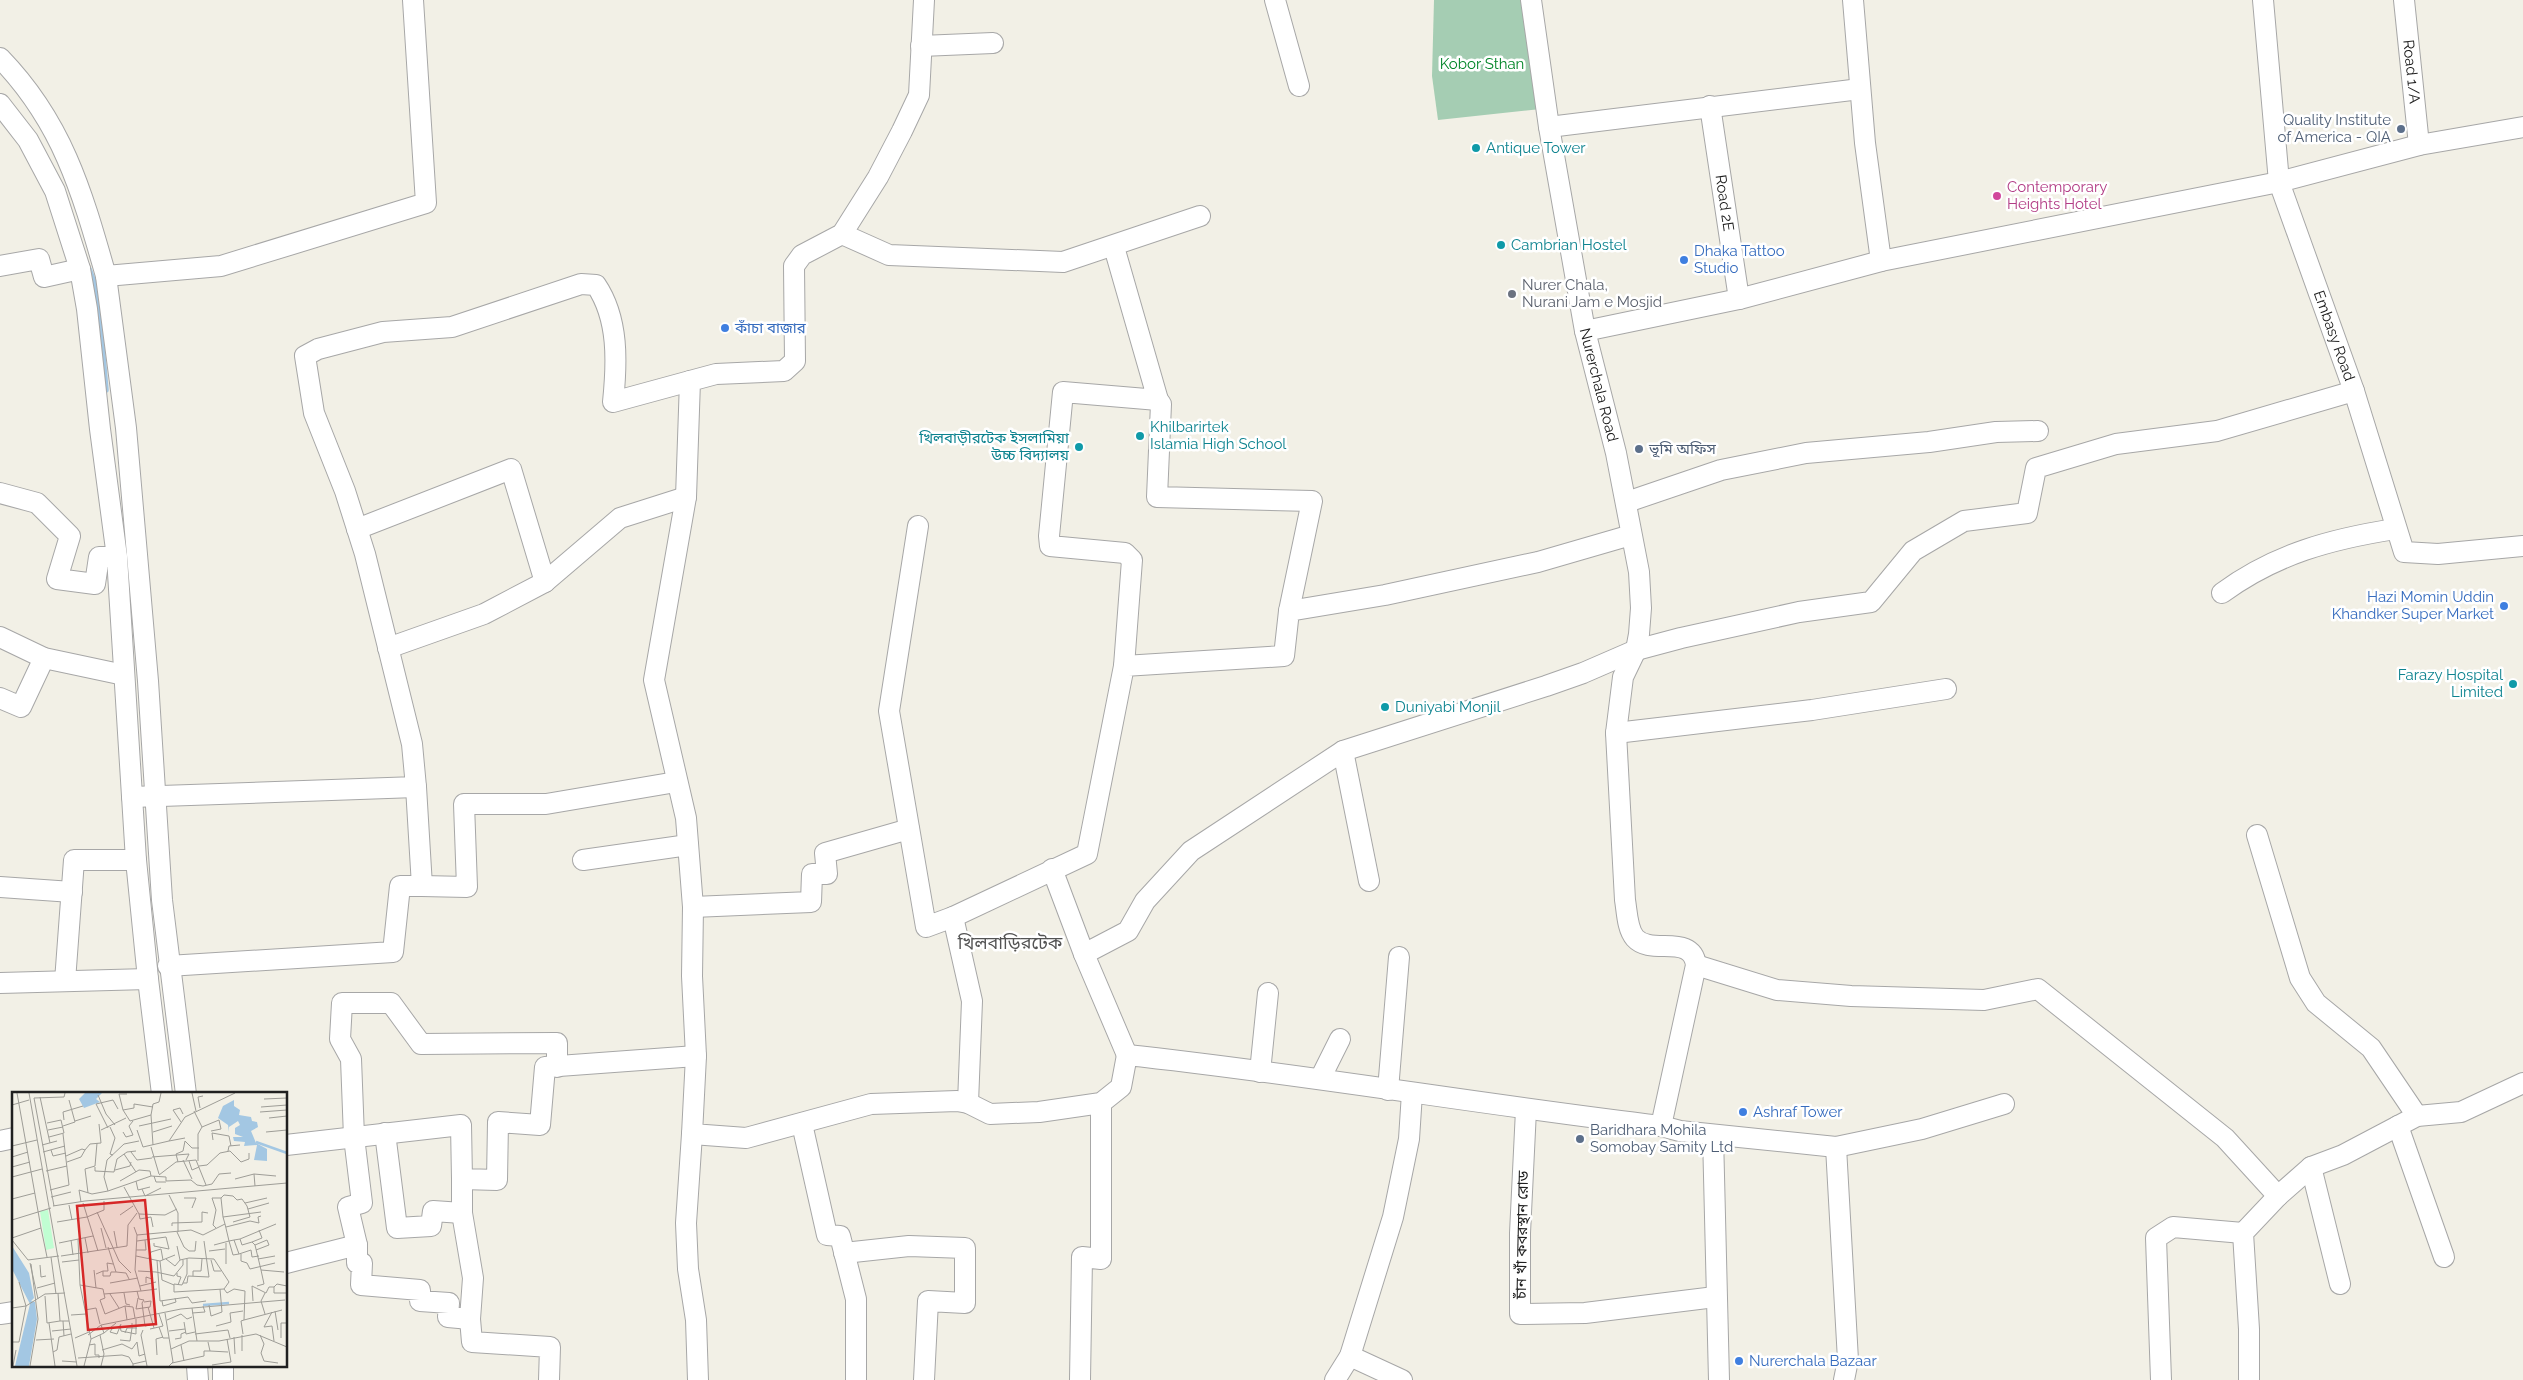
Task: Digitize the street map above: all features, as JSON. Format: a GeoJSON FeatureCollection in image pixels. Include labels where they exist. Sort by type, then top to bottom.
{"type":"FeatureCollection","features":[{"type":"Feature","properties":{"kind":"street"},"geometry":{"type":"LineString","coordinates":[[106,276],[221,266],[426,203],[414,0]]}},
{"type":"Feature","properties":{"kind":"street"},"geometry":{"type":"LineString","coordinates":[[422,886],[412,744],[357,529],[345,491],[314,413],[305,356],[318,349],[383,332],[452,327],[582,284],[589,284],[596,285],[605,299],[616,349],[617,363],[613,402],[716,374],[784,371],[795,360],[796,350],[794,266],[802,255],[842,234],[878,177],[919,95],[924,0]]}},
{"type":"Feature","properties":{"kind":"street"},"geometry":{"type":"LineString","coordinates":[[1275,0],[1299,86]]}},
{"type":"Feature","properties":{"kind":"street","name":"Nurerchala Road"},"geometry":{"type":"LineString","coordinates":[[1531,0],[1549,127],[1585,332],[1626,502],[1639,572],[1641,608],[1636,650],[1623,677],[1616,734],[1625,900],[1634,937],[1643,943],[1691,951],[1696,965]]}},
{"type":"Feature","properties":{"kind":"street"},"geometry":{"type":"LineString","coordinates":[[1853,0],[1860,90],[1881,261]]}},
{"type":"Feature","properties":{"kind":"street","name":"Embasy Road"},"geometry":{"type":"LineString","coordinates":[[2263,0],[2279,182],[2354,391],[2395,529],[2404,552],[2438,554],[2523,546]]}},
{"type":"Feature","properties":{"kind":"street","name":"Road 1/A"},"geometry":{"type":"LineString","coordinates":[[2404,0],[2419,145]]}},
{"type":"Feature","properties":{"kind":"street"},"geometry":{"type":"LineString","coordinates":[[921,46],[993,43]]}},
{"type":"Feature","properties":{"kind":"street"},"geometry":{"type":"LineString","coordinates":[[0,58],[25,84],[45,116],[82,193],[106,276],[126,428],[148,681],[168,966],[186,1092]]}},
{"type":"Feature","properties":{"kind":"street"},"geometry":{"type":"LineString","coordinates":[[1549,127],[1710,106],[1860,90]]}},
{"type":"Feature","properties":{"kind":"street"},"geometry":{"type":"LineString","coordinates":[[0,104],[28,140],[44,168],[59,202],[80,269],[87,309],[100,430],[117,557],[136,860],[162,1092]]}},
{"type":"Feature","properties":{"kind":"street","name":"Road 2E"},"geometry":{"type":"LineString","coordinates":[[1710,106],[1739,299]]}},
{"type":"Feature","properties":{"kind":"street"},"geometry":{"type":"LineString","coordinates":[[1585,332],[1739,299],[1881,261],[2279,182],[2419,145],[2523,127]]}},
{"type":"Feature","properties":{"kind":"street"},"geometry":{"type":"LineString","coordinates":[[59,202],[82,193]]}},
{"type":"Feature","properties":{"kind":"street"},"geometry":{"type":"LineString","coordinates":[[842,234],[889,255],[1063,262],[1114,247],[1200,216]]}},
{"type":"Feature","properties":{"kind":"street"},"geometry":{"type":"LineString","coordinates":[[1114,247],[1158,400],[1161,404],[1157,497],[1312,501],[1289,611],[1284,656],[1124,666]]}},
{"type":"Feature","properties":{"kind":"street"},"geometry":{"type":"LineString","coordinates":[[0,266],[39,259],[44,277],[80,269]]}},
{"type":"Feature","properties":{"kind":"street"},"geometry":{"type":"LineString","coordinates":[[690,381],[686,497],[654,680],[676,782],[686,818],[693,906],[692,976],[696,1056],[686,1223],[688,1269],[696,1320],[698,1380]]}},
{"type":"Feature","properties":{"kind":"street"},"geometry":{"type":"LineString","coordinates":[[1084,954],[1128,932],[1145,901],[1191,851],[1343,751],[1583,673],[1636,650],[1755,620],[1871,602],[1913,551],[1964,521],[2027,513],[2036,468],[2116,444],[2217,431],[2354,391]]}},
{"type":"Feature","properties":{"kind":"street"},"geometry":{"type":"LineString","coordinates":[[918,526],[889,711],[926,927],[953,917],[1052,868],[1087,854],[1124,666],[1132,560],[1125,553],[1050,546],[1049,536],[1062,392],[1158,400]]}},
{"type":"Feature","properties":{"kind":"street"},"geometry":{"type":"LineString","coordinates":[[1626,502],[1721,470],[1806,453],[1929,442],[1996,432],[2038,432]]}},
{"type":"Feature","properties":{"kind":"street"},"geometry":{"type":"LineString","coordinates":[[357,529],[510,469],[545,582]]}},
{"type":"Feature","properties":{"kind":"street"},"geometry":{"type":"LineString","coordinates":[[0,493],[37,503],[70,536],[57,579],[95,584],[99,557],[117,557]]}},
{"type":"Feature","properties":{"kind":"street"},"geometry":{"type":"LineString","coordinates":[[388,648],[484,614],[545,582],[620,518],[686,497]]}},
{"type":"Feature","properties":{"kind":"street"},"geometry":{"type":"LineString","coordinates":[[2222,593],[2241,579],[2307,548],[2395,529]]}},
{"type":"Feature","properties":{"kind":"street"},"geometry":{"type":"LineString","coordinates":[[1289,611],[1385,595],[1538,562],[1631,535]]}},
{"type":"Feature","properties":{"kind":"street"},"geometry":{"type":"LineString","coordinates":[[0,638],[44,658],[124,676]]}},
{"type":"Feature","properties":{"kind":"street"},"geometry":{"type":"LineString","coordinates":[[0,698],[20,707],[44,658]]}},
{"type":"Feature","properties":{"kind":"street"},"geometry":{"type":"LineString","coordinates":[[1616,734],[1812,710],[1946,689]]}},
{"type":"Feature","properties":{"kind":"street"},"geometry":{"type":"LineString","coordinates":[[1343,751],[1369,881]]}},
{"type":"Feature","properties":{"kind":"street"},"geometry":{"type":"LineString","coordinates":[[168,966],[393,952],[400,886],[468,887],[464,804],[546,804],[676,782]]}},
{"type":"Feature","properties":{"kind":"street"},"geometry":{"type":"LineString","coordinates":[[132,797],[416,787]]}},
{"type":"Feature","properties":{"kind":"street"},"geometry":{"type":"LineString","coordinates":[[693,906],[811,902],[812,874],[827,874],[824,853],[909,829]]}},
{"type":"Feature","properties":{"kind":"street"},"geometry":{"type":"LineString","coordinates":[[2257,835],[2300,978],[2316,1003],[2371,1048],[2417,1116]]}},
{"type":"Feature","properties":{"kind":"street"},"geometry":{"type":"LineString","coordinates":[[583,860],[688,845]]}},
{"type":"Feature","properties":{"kind":"street"},"geometry":{"type":"LineString","coordinates":[[65,981],[74,860],[136,860]]}},
{"type":"Feature","properties":{"kind":"street"},"geometry":{"type":"LineString","coordinates":[[692,1134],[746,1138],[871,1104],[957,1101],[968,1103],[990,1114],[1040,1112],[1101,1103],[1121,1087],[1127,1055],[1084,954],[1052,868]]}},
{"type":"Feature","properties":{"kind":"street"},"geometry":{"type":"LineString","coordinates":[[0,887],[72,892]]}},
{"type":"Feature","properties":{"kind":"street"},"geometry":{"type":"LineString","coordinates":[[953,917],[972,1001],[968,1103]]}},
{"type":"Feature","properties":{"kind":"street"},"geometry":{"type":"LineString","coordinates":[[1388,1090],[1399,957]]}},
{"type":"Feature","properties":{"kind":"street"},"geometry":{"type":"LineString","coordinates":[[1661,1126],[1696,965],[1776,990],[1851,996],[1984,1000],[2038,989],[2225,1138],[2278,1196]]}},
{"type":"Feature","properties":{"kind":"street"},"geometry":{"type":"LineString","coordinates":[[0,983],[148,979]]}},
{"type":"Feature","properties":{"kind":"street"},"geometry":{"type":"LineString","coordinates":[[1260,1072],[1268,993]]}},
{"type":"Feature","properties":{"kind":"street"},"geometry":{"type":"LineString","coordinates":[[470,1319],[448,1317],[449,1303],[420,1301],[420,1290],[362,1285],[362,1264],[357,1263],[357,1245],[348,1207],[362,1203],[354,1137],[351,1059],[340,1039],[342,1003],[391,1003],[421,1044],[557,1043],[557,1067]]}},
{"type":"Feature","properties":{"kind":"street"},"geometry":{"type":"LineString","coordinates":[[1320,1079],[1340,1039]]}},
{"type":"Feature","properties":{"kind":"street"},"geometry":{"type":"LineString","coordinates":[[1127,1055],[1320,1079],[1526,1110],[1661,1126],[1680,1132],[1836,1146],[1922,1129],[2004,1104]]}},
{"type":"Feature","properties":{"kind":"street"},"geometry":{"type":"LineString","coordinates":[[462,1179],[498,1180],[498,1122],[540,1125],[545,1068],[696,1056]]}},
{"type":"Feature","properties":{"kind":"street"},"geometry":{"type":"LineString","coordinates":[[2249,1380],[2249,1329],[2243,1233],[2278,1196],[2311,1167],[2343,1155],[2417,1116],[2461,1112],[2523,1083]]}},
{"type":"Feature","properties":{"kind":"street"},"geometry":{"type":"LineString","coordinates":[[1335,1380],[1350,1356],[1393,1217],[1409,1139],[1412,1093]]}},
{"type":"Feature","properties":{"kind":"street"},"geometry":{"type":"LineString","coordinates":[[1080,1380],[1082,1257],[1101,1259],[1101,1103]]}},
{"type":"Feature","properties":{"kind":"street","name":"চাঁন খাঁ কবরস্থান রোড"},"geometry":{"type":"LineString","coordinates":[[1526,1110],[1520,1233],[1520,1314],[1585,1313],[1715,1297]]}},
{"type":"Feature","properties":{"kind":"street"},"geometry":{"type":"LineString","coordinates":[[802,1124],[827,1235],[840,1236],[856,1299],[856,1380]]}},
{"type":"Feature","properties":{"kind":"street"},"geometry":{"type":"LineString","coordinates":[[288,1145],[461,1125],[462,1213],[472,1278],[470,1319],[472,1342],[550,1346],[549,1380]]}},
{"type":"Feature","properties":{"kind":"street"},"geometry":{"type":"LineString","coordinates":[[2398,1126],[2444,1257]]}},
{"type":"Feature","properties":{"kind":"street"},"geometry":{"type":"LineString","coordinates":[[385,1133],[398,1228],[431,1226],[433,1211],[462,1213]]}},
{"type":"Feature","properties":{"kind":"street"},"geometry":{"type":"LineString","coordinates":[[1712,1135],[1718,1380]]}},
{"type":"Feature","properties":{"kind":"street"},"geometry":{"type":"LineString","coordinates":[[1836,1146],[1848,1360],[1844,1380]]}},
{"type":"Feature","properties":{"kind":"street"},"geometry":{"type":"LineString","coordinates":[[2311,1167],[2340,1284]]}},
{"type":"Feature","properties":{"kind":"street"},"geometry":{"type":"LineString","coordinates":[[2161,1380],[2156,1238],[2173,1227],[2243,1233]]}},
{"type":"Feature","properties":{"kind":"street"},"geometry":{"type":"LineString","coordinates":[[288,1262],[357,1245]]}},
{"type":"Feature","properties":{"kind":"street"},"geometry":{"type":"LineString","coordinates":[[844,1253],[909,1246],[965,1248],[965,1303],[928,1301],[924,1380]]}},
{"type":"Feature","properties":{"kind":"street"},"geometry":{"type":"LineString","coordinates":[[1350,1356],[1402,1380]]}},
{"type":"Feature","properties":{"kind":"green space","name":"Kobor Sthan"},"geometry":{"type":"Polygon","coordinates":[[[1434,0],[1523,0],[1541,109],[1438,120],[1432,76],[1434,0]]]}},
{"type":"Feature","properties":{"kind":"waterway"},"geometry":{"type":"LineString","coordinates":[[89,269],[97,290],[106,390]]}},
{"type":"Feature","properties":{"kind":"place","name":"Quality Institute of America - QIA"},"geometry":{"type":"Point","coordinates":[2401,129]}},
{"type":"Feature","properties":{"kind":"place","name":"Antique Tower"},"geometry":{"type":"Point","coordinates":[1476,148]}},
{"type":"Feature","properties":{"kind":"place","name":"Contemporary Heights Hotel"},"geometry":{"type":"Point","coordinates":[1997,196]}},
{"type":"Feature","properties":{"kind":"place","name":"Cambrian Hostel"},"geometry":{"type":"Point","coordinates":[1501,245]}},
{"type":"Feature","properties":{"kind":"place","name":"Dhaka Tattoo Studio"},"geometry":{"type":"Point","coordinates":[1684,260]}},
{"type":"Feature","properties":{"kind":"place","name":"Nurer Chala, Nurani Jam e Mosjid"},"geometry":{"type":"Point","coordinates":[1512,294]}},
{"type":"Feature","properties":{"kind":"place","name":"কাঁচা বাজার"},"geometry":{"type":"Point","coordinates":[725,328]}},
{"type":"Feature","properties":{"kind":"place","name":"Khilbarirtek Islamia High School"},"geometry":{"type":"Point","coordinates":[1140,436]}},
{"type":"Feature","properties":{"kind":"place","name":"খিলবাড়ীরটেক ইসলামিয়া উচ্চ বিদ্যালয়"},"geometry":{"type":"Point","coordinates":[1079,447]}},
{"type":"Feature","properties":{"kind":"place","name":"ভূমি অফিস"},"geometry":{"type":"Point","coordinates":[1639,449]}},
{"type":"Feature","properties":{"kind":"place","name":"Hazi Momin Uddin Khandker Super Market"},"geometry":{"type":"Point","coordinates":[2504,606]}},
{"type":"Feature","properties":{"kind":"place","name":"Farazy Hospital Limited"},"geometry":{"type":"Point","coordinates":[2513,684]}},
{"type":"Feature","properties":{"kind":"place","name":"Duniyabi Monjil"},"geometry":{"type":"Point","coordinates":[1385,707]}},
{"type":"Feature","properties":{"kind":"place","name":"Ashraf Tower"},"geometry":{"type":"Point","coordinates":[1743,1112]}},
{"type":"Feature","properties":{"kind":"place","name":"Baridhara Mohila Somobay Samity Ltd"},"geometry":{"type":"Point","coordinates":[1580,1139]}},
{"type":"Feature","properties":{"kind":"place","name":"Nurerchala Bazaar"},"geometry":{"type":"Point","coordinates":[1739,1361]}},
{"type":"Feature","properties":{"kind":"district","name":"খিলবাড়িরটেক"},"geometry":{"type":"Point","coordinates":[1010,943]}}]}
